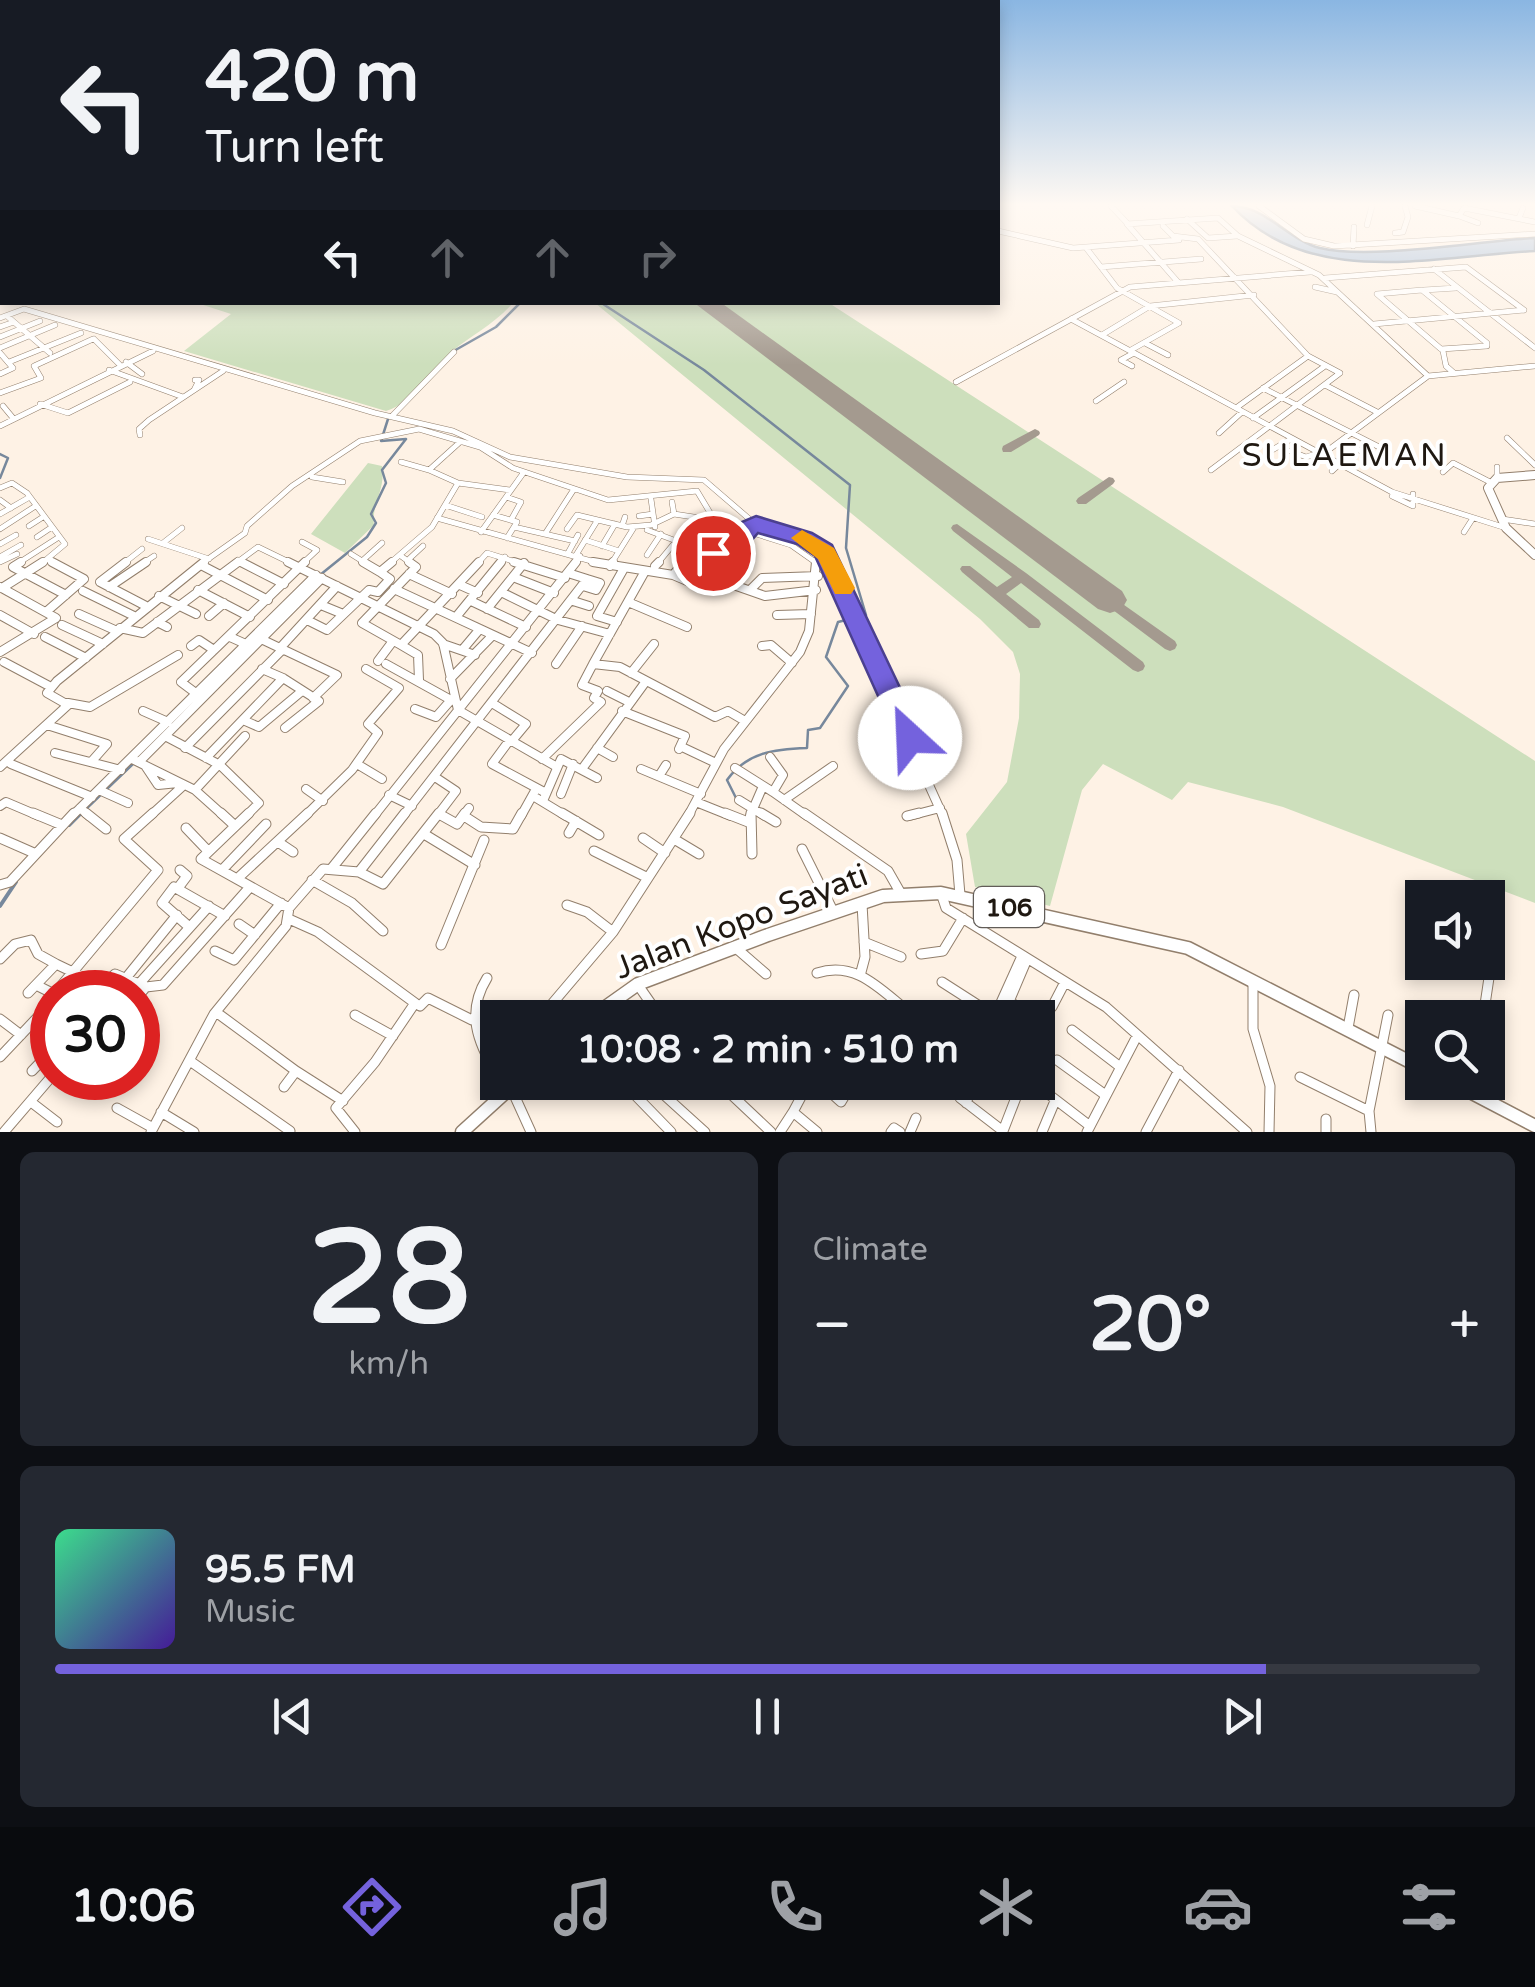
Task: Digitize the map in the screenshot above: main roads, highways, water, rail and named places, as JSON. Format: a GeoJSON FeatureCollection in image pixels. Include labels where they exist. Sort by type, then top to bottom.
{"type":"FeatureCollection","features":[{"type":"Feature","properties":{"kind":"main road"},"geometry":{"type":"LineString","coordinates":[[1535,474],[1493,480],[1503,523],[1535,555]]}},
{"type":"Feature","properties":{"kind":"main road","name":"Jalan Kopo Sayati"},"geometry":{"type":"LineString","coordinates":[[616,1000],[638,984],[862,902],[900,892],[941,892],[1178,945],[1405,1059]]}},
{"type":"Feature","properties":{"kind":"main road"},"geometry":{"type":"LineString","coordinates":[[462,1132],[498,1100]]}},
{"type":"Feature","properties":{"kind":"main road"},"geometry":{"type":"LineString","coordinates":[[1496,1100],[1535,1126]]}},
{"type":"Feature","properties":{"kind":"water"},"geometry":{"type":"Polygon","coordinates":[[[1344,259],[1441,259],[1415,261],[1344,259]]]}},
{"type":"Feature","properties":{"kind":"waterway"},"geometry":{"type":"LineString","coordinates":[[452,352],[496,327],[518,305]]}},
{"type":"Feature","properties":{"kind":"waterway"},"geometry":{"type":"LineString","coordinates":[[605,305],[704,370],[850,485],[846,548],[866,615],[838,622],[826,657],[848,686],[820,728],[808,730],[807,748],[762,754],[743,763],[727,780],[736,798]]}},
{"type":"Feature","properties":{"kind":"waterway"},"geometry":{"type":"LineString","coordinates":[[320,575],[367,537],[376,523],[371,514],[386,483],[382,470],[406,439],[381,441],[388,419]]}},
{"type":"Feature","properties":{"kind":"waterway"},"geometry":{"type":"LineString","coordinates":[[0,454],[8,458],[0,478]]}},
{"type":"Feature","properties":{"kind":"waterway"},"geometry":{"type":"LineString","coordinates":[[144,752],[223,672]]}},
{"type":"Feature","properties":{"kind":"waterway"},"geometry":{"type":"LineString","coordinates":[[87,808],[135,762]]}},
{"type":"Feature","properties":{"kind":"waterway"},"geometry":{"type":"LineString","coordinates":[[69,825],[81,813]]}},
{"type":"Feature","properties":{"kind":"waterway"},"geometry":{"type":"LineString","coordinates":[[0,906],[16,882]]}},
{"type":"Feature","properties":{"kind":"district","name":"SULAEMAN"},"geometry":{"type":"Point","coordinates":[1345,455]}}]}
